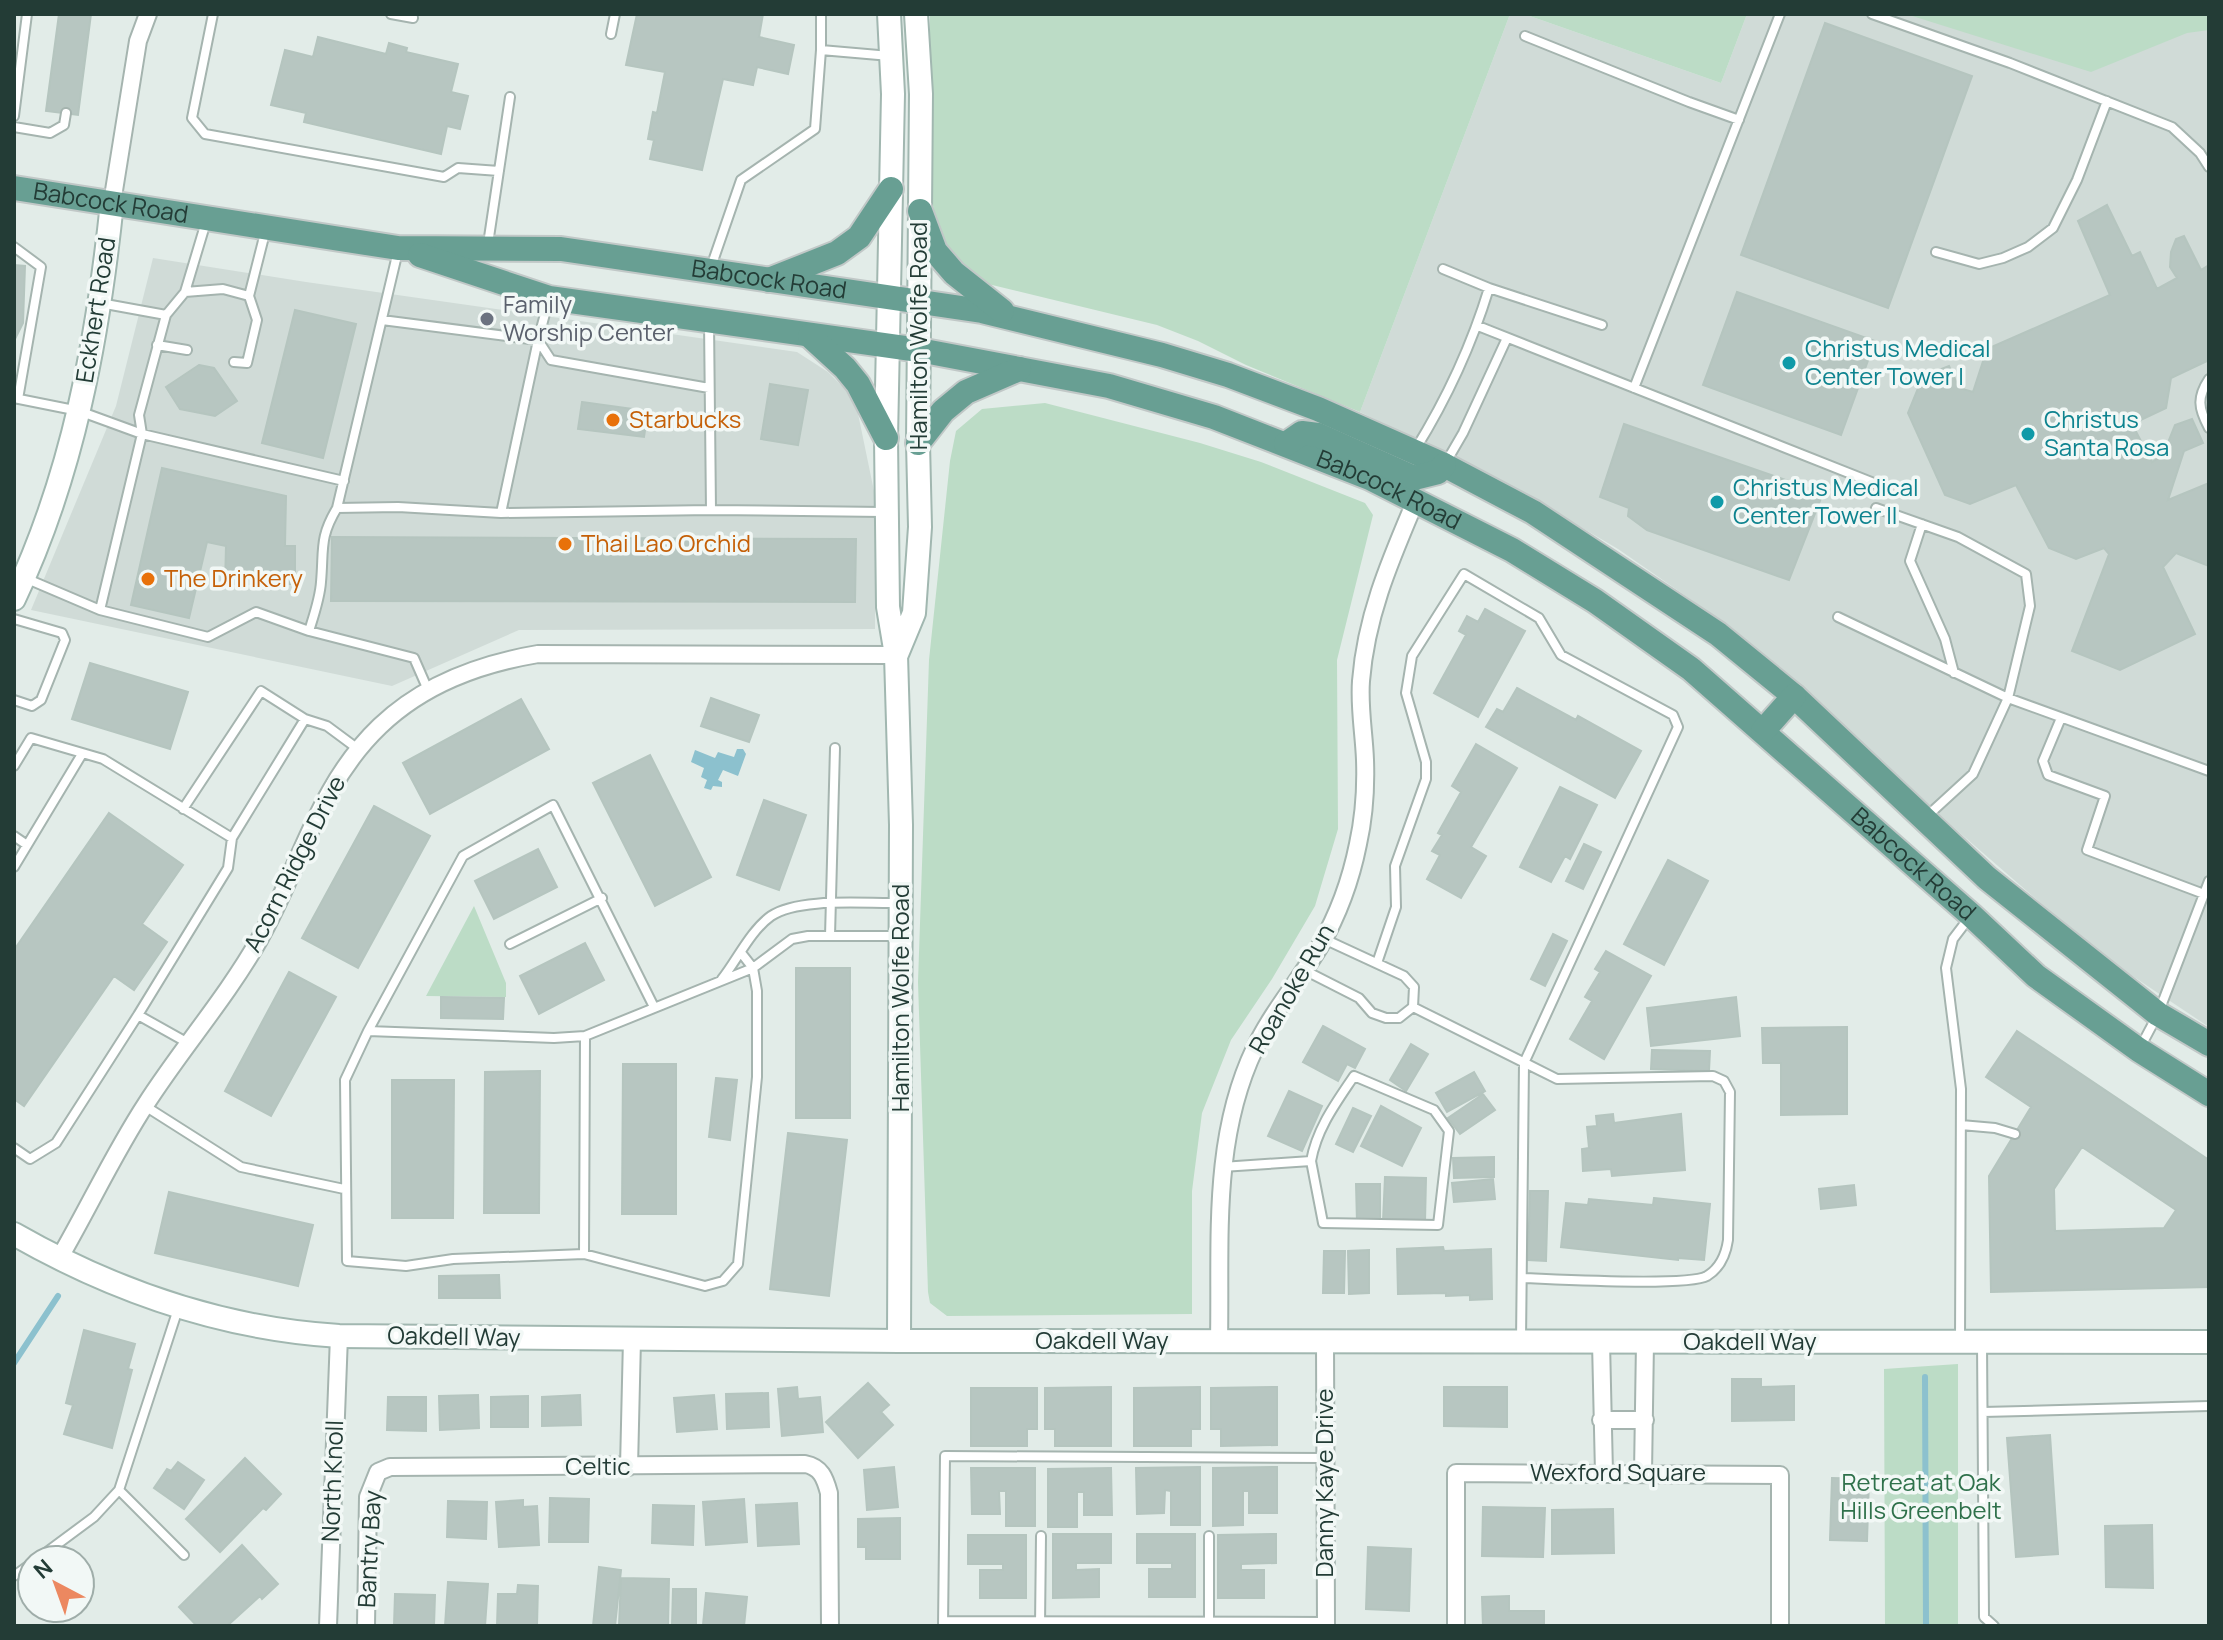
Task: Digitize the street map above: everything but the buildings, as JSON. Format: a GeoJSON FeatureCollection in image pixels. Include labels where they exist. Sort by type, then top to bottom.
{"type":"FeatureCollection","features":[{"type":"Feature","properties":{"kind":"main road","name":"Babcock Road"},"geometry":{"type":"LineString","coordinates":[[14,188],[398,248],[561,249],[888,299],[947,305],[1111,341],[1228,375],[1318,409],[1444,465],[1533,512],[1718,634],[1794,696],[1987,878],[2158,1014],[2209,1044]]}},
{"type":"Feature","properties":{"kind":"main road"},"geometry":{"type":"LineString","coordinates":[[769,280],[837,253],[859,237],[891,189]]}},
{"type":"Feature","properties":{"kind":"main road"},"geometry":{"type":"LineString","coordinates":[[920,211],[935,251],[954,273],[1010,318]]}},
{"type":"Feature","properties":{"kind":"main road","name":"Babcock Road"},"geometry":{"type":"LineString","coordinates":[[398,248],[549,298],[919,350],[1109,386],[1214,417],[1370,478],[1512,550],[1595,601],[1691,669],[2036,976],[2139,1050],[2209,1094]]}},
{"type":"Feature","properties":{"kind":"main road"},"geometry":{"type":"LineString","coordinates":[[810,336],[858,384],[886,438]]}},
{"type":"Feature","properties":{"kind":"main road"},"geometry":{"type":"LineString","coordinates":[[918,443],[943,411],[966,392],[1019,369]]}},
{"type":"Feature","properties":{"kind":"main road"},"geometry":{"type":"LineString","coordinates":[[1286,444],[1302,433],[1318,435],[1414,478],[1438,472],[1444,465]]}},
{"type":"Feature","properties":{"kind":"main road"},"geometry":{"type":"LineString","coordinates":[[1763,731],[1794,696]]}},
{"type":"Feature","properties":{"kind":"street","name":"Eckhert Road"},"geometry":{"type":"LineString","coordinates":[[14,599],[54,500],[79,411],[100,303],[112,203],[138,41],[148,14]]}},
{"type":"Feature","properties":{"kind":"street","name":"Hamilton Wolfe Road"},"geometry":{"type":"LineString","coordinates":[[889,14],[893,94],[886,438],[888,607],[896,655],[902,936],[899,1341]]}},
{"type":"Feature","properties":{"kind":"street","name":"Hamilton Wolfe Road"},"geometry":{"type":"LineString","coordinates":[[896,655],[914,613],[920,527],[921,94],[916,14]]}},
{"type":"Feature","properties":{"kind":"street","name":"Roanoke Run"},"geometry":{"type":"LineString","coordinates":[[1219,1341],[1222,1167],[1228,1128],[1250,1060],[1273,1014],[1324,939],[1349,880],[1363,809],[1365,761],[1361,684],[1365,646],[1384,572],[1415,502]]}},
{"type":"Feature","properties":{"kind":"street","name":"Acorn Ridge Drive"},"geometry":{"type":"LineString","coordinates":[[60,1257],[145,1106],[260,939],[328,792],[358,749],[382,724],[429,690],[481,666],[538,654],[896,655]]}},
{"type":"Feature","properties":{"kind":"street","name":"Oakdell Way"},"geometry":{"type":"LineString","coordinates":[[14,1234],[98,1277],[178,1307],[296,1333],[339,1336],[899,1341],[2209,1342]]}},
{"type":"Feature","properties":{"kind":"street","name":"North Knoll"},"geometry":{"type":"LineString","coordinates":[[328,1626],[339,1336]]}},
{"type":"Feature","properties":{"kind":"street"},"geometry":{"type":"LineString","coordinates":[[629,1467],[632,1339]]}},
{"type":"Feature","properties":{"kind":"street","name":"Danny Kaye Drive"},"geometry":{"type":"LineString","coordinates":[[1325,1341],[1326,1624]]}},
{"type":"Feature","properties":{"kind":"street"},"geometry":{"type":"LineString","coordinates":[[1601,1342],[1604,1473]]}},
{"type":"Feature","properties":{"kind":"street"},"geometry":{"type":"LineString","coordinates":[[1643,1473],[1645,1342]]}},
{"type":"Feature","properties":{"kind":"street"},"geometry":{"type":"LineString","coordinates":[[1601,1420],[1645,1420]]}},
{"type":"Feature","properties":{"kind":"street","name":"Celtic"},"geometry":{"type":"LineString","coordinates":[[378,1472],[390,1467],[814,1466],[825,1476],[829,1493],[830,1626]]}},
{"type":"Feature","properties":{"kind":"street","name":"Bantry Bay"},"geometry":{"type":"LineString","coordinates":[[366,1626],[368,1497],[378,1472]]}},
{"type":"Feature","properties":{"kind":"street","name":"Wexford Square"},"geometry":{"type":"LineString","coordinates":[[1456,1626],[1456,1473],[1780,1475],[1780,1626]]}},
{"type":"Feature","properties":{"kind":"lane"},"geometry":{"type":"LineString","coordinates":[[14,116],[27,14]]}},
{"type":"Feature","properties":{"kind":"lane"},"geometry":{"type":"LineString","coordinates":[[213,14],[192,118],[205,134],[444,177],[458,168],[499,171]]}},
{"type":"Feature","properties":{"kind":"lane"},"geometry":{"type":"LineString","coordinates":[[391,14],[413,18]]}},
{"type":"Feature","properties":{"kind":"lane"},"geometry":{"type":"LineString","coordinates":[[611,34],[615,14]]}},
{"type":"Feature","properties":{"kind":"lane"},"geometry":{"type":"LineString","coordinates":[[709,271],[741,180],[815,129],[821,14]]}},
{"type":"Feature","properties":{"kind":"lane"},"geometry":{"type":"LineString","coordinates":[[1634,388],[1780,14]]}},
{"type":"Feature","properties":{"kind":"lane"},"geometry":{"type":"LineString","coordinates":[[1872,14],[2010,63],[2172,127],[2200,153],[2209,167]]}},
{"type":"Feature","properties":{"kind":"lane"},"geometry":{"type":"LineString","coordinates":[[1525,36],[1739,120]]}},
{"type":"Feature","properties":{"kind":"lane"},"geometry":{"type":"LineString","coordinates":[[821,50],[891,56]]}},
{"type":"Feature","properties":{"kind":"lane"},"geometry":{"type":"LineString","coordinates":[[487,249],[510,97]]}},
{"type":"Feature","properties":{"kind":"lane"},"geometry":{"type":"LineString","coordinates":[[1936,252],[1979,264],[2028,247],[2053,228],[2077,180],[2107,101]]}},
{"type":"Feature","properties":{"kind":"lane"},"geometry":{"type":"LineString","coordinates":[[14,127],[50,133],[64,125],[66,113]]}},
{"type":"Feature","properties":{"kind":"lane"},"geometry":{"type":"LineString","coordinates":[[100,610],[142,434],[139,415],[157,345],[166,315],[185,292],[208,218]]}},
{"type":"Feature","properties":{"kind":"lane"},"geometry":{"type":"LineString","coordinates":[[234,362],[247,363],[257,320],[249,296],[266,227]]}},
{"type":"Feature","properties":{"kind":"lane"},"geometry":{"type":"LineString","coordinates":[[14,247],[41,267],[16,399],[79,411],[142,434],[344,481]]}},
{"type":"Feature","properties":{"kind":"lane"},"geometry":{"type":"LineString","coordinates":[[309,631],[321,583],[322,543],[327,525],[337,508],[344,481],[398,248]]}},
{"type":"Feature","properties":{"kind":"lane"},"geometry":{"type":"LineString","coordinates":[[1443,269],[1489,288],[1602,325]]}},
{"type":"Feature","properties":{"kind":"lane"},"geometry":{"type":"LineString","coordinates":[[1414,451],[1428,429],[1478,326],[1489,288]]}},
{"type":"Feature","properties":{"kind":"lane"},"geometry":{"type":"LineString","coordinates":[[185,292],[223,289],[249,296]]}},
{"type":"Feature","properties":{"kind":"lane"},"geometry":{"type":"LineString","coordinates":[[222,300],[223,289]]}},
{"type":"Feature","properties":{"kind":"lane"},"geometry":{"type":"LineString","coordinates":[[501,513],[549,298]]}},
{"type":"Feature","properties":{"kind":"lane"},"geometry":{"type":"LineString","coordinates":[[100,303],[166,315]]}},
{"type":"Feature","properties":{"kind":"lane"},"geometry":{"type":"LineString","coordinates":[[382,320],[538,340],[551,360],[709,388]]}},
{"type":"Feature","properties":{"kind":"lane"},"geometry":{"type":"LineString","coordinates":[[709,321],[711,510]]}},
{"type":"Feature","properties":{"kind":"lane"},"geometry":{"type":"LineString","coordinates":[[1478,326],[1879,485]]}},
{"type":"Feature","properties":{"kind":"lane"},"geometry":{"type":"LineString","coordinates":[[1444,465],[1463,433],[1507,338]]}},
{"type":"Feature","properties":{"kind":"lane"},"geometry":{"type":"LineString","coordinates":[[157,345],[187,350]]}},
{"type":"Feature","properties":{"kind":"lane"},"geometry":{"type":"LineString","coordinates":[[2209,379],[2199,394],[2200,412],[2209,428]]}},
{"type":"Feature","properties":{"kind":"lane"},"geometry":{"type":"LineString","coordinates":[[337,508],[398,507],[501,513],[711,510],[888,513]]}},
{"type":"Feature","properties":{"kind":"lane"},"geometry":{"type":"LineString","coordinates":[[1876,508],[1958,537],[2026,574],[2030,606],[2008,698],[1973,774],[1925,819]]}},
{"type":"Feature","properties":{"kind":"lane"},"geometry":{"type":"LineString","coordinates":[[1922,524],[1910,561],[1945,639],[1954,673]]}},
{"type":"Feature","properties":{"kind":"lane"},"geometry":{"type":"LineString","coordinates":[[1377,963],[1396,907],[1395,866],[1426,779],[1426,762],[1406,693],[1412,656],[1464,574],[1539,618],[1561,655],[1673,715],[1678,727],[1524,1063],[1521,1342]]}},
{"type":"Feature","properties":{"kind":"lane"},"geometry":{"type":"LineString","coordinates":[[24,578],[100,610],[208,637],[256,612],[309,631],[414,658],[429,690]]}},
{"type":"Feature","properties":{"kind":"lane"},"geometry":{"type":"LineString","coordinates":[[1838,617],[2008,698],[2209,771]]}},
{"type":"Feature","properties":{"kind":"lane"},"geometry":{"type":"LineString","coordinates":[[14,619],[62,633],[65,640],[41,700],[32,706],[14,700]]}},
{"type":"Feature","properties":{"kind":"lane"},"geometry":{"type":"LineString","coordinates":[[183,809],[261,691],[305,719],[319,721],[358,749]]}},
{"type":"Feature","properties":{"kind":"lane"},"geometry":{"type":"LineString","coordinates":[[2061,718],[2043,761],[2048,775],[2105,796],[2087,850],[2204,894]]}},
{"type":"Feature","properties":{"kind":"lane"},"geometry":{"type":"LineString","coordinates":[[14,1148],[30,1159],[56,1143],[228,868],[232,838],[305,719]]}},
{"type":"Feature","properties":{"kind":"lane"},"geometry":{"type":"LineString","coordinates":[[14,766],[31,738],[103,759],[232,838]]}},
{"type":"Feature","properties":{"kind":"lane"},"geometry":{"type":"LineString","coordinates":[[830,936],[835,748]]}},
{"type":"Feature","properties":{"kind":"lane"},"geometry":{"type":"LineString","coordinates":[[14,867],[82,754]]}},
{"type":"Feature","properties":{"kind":"lane"},"geometry":{"type":"LineString","coordinates":[[654,1007],[553,805],[463,856],[368,1031],[345,1080],[347,1261],[406,1266],[453,1259],[584,1254],[705,1286],[723,1281],[738,1264],[757,1077],[757,991],[753,968],[742,954]]}},
{"type":"Feature","properties":{"kind":"lane"},"geometry":{"type":"LineString","coordinates":[[14,836],[27,845]]}},
{"type":"Feature","properties":{"kind":"lane"},"geometry":{"type":"LineString","coordinates":[[2139,1050],[2158,1014],[2209,881]]}},
{"type":"Feature","properties":{"kind":"lane"},"geometry":{"type":"LineString","coordinates":[[510,944],[602,898]]}},
{"type":"Feature","properties":{"kind":"lane"},"geometry":{"type":"LineString","coordinates":[[722,980],[756,931],[772,915],[798,906],[901,903]]}},
{"type":"Feature","properties":{"kind":"lane"},"geometry":{"type":"LineString","coordinates":[[1971,915],[1953,939],[1946,968],[1961,1089],[1971,1342],[1983,1412],[1984,1617],[1994,1626]]}},
{"type":"Feature","properties":{"kind":"lane"},"geometry":{"type":"LineString","coordinates":[[368,1031],[554,1038],[585,1036],[753,968],[792,939],[902,936]]}},
{"type":"Feature","properties":{"kind":"lane"},"geometry":{"type":"LineString","coordinates":[[1303,970],[1359,998],[1372,1013],[1386,1018],[1399,1018],[1413,1007],[1414,987],[1404,976],[1324,939]]}},
{"type":"Feature","properties":{"kind":"lane"},"geometry":{"type":"LineString","coordinates":[[1413,1007],[1557,1079],[1704,1075],[1724,1081],[1730,1092],[1726,1253],[1719,1265],[1705,1277],[1679,1280],[1522,1278]]}},
{"type":"Feature","properties":{"kind":"lane"},"geometry":{"type":"LineString","coordinates":[[138,1015],[189,1044]]}},
{"type":"Feature","properties":{"kind":"lane"},"geometry":{"type":"LineString","coordinates":[[584,1254],[585,1036]]}},
{"type":"Feature","properties":{"kind":"lane"},"geometry":{"type":"LineString","coordinates":[[1354,1076],[1434,1110],[1449,1131],[1438,1225],[1323,1223],[1311,1161],[1314,1144],[1327,1115],[1354,1076]]}},
{"type":"Feature","properties":{"kind":"lane"},"geometry":{"type":"LineString","coordinates":[[145,1106],[241,1167],[344,1189]]}},
{"type":"Feature","properties":{"kind":"lane"},"geometry":{"type":"LineString","coordinates":[[1961,1125],[1995,1128],[2015,1134]]}},
{"type":"Feature","properties":{"kind":"lane"},"geometry":{"type":"LineString","coordinates":[[1222,1167],[1311,1161]]}},
{"type":"Feature","properties":{"kind":"lane"},"geometry":{"type":"LineString","coordinates":[[57,1544],[94,1517],[119,1490],[178,1307]]}},
{"type":"Feature","properties":{"kind":"lane"},"geometry":{"type":"LineString","coordinates":[[1983,1412],[2209,1406]]}},
{"type":"Feature","properties":{"kind":"lane"},"geometry":{"type":"LineString","coordinates":[[1324,1458],[945,1456],[943,1623],[1326,1624]]}},
{"type":"Feature","properties":{"kind":"lane"},"geometry":{"type":"LineString","coordinates":[[119,1490],[184,1555]]}},
{"type":"Feature","properties":{"kind":"lane"},"geometry":{"type":"LineString","coordinates":[[1040,1624],[1041,1536]]}},
{"type":"Feature","properties":{"kind":"lane"},"geometry":{"type":"LineString","coordinates":[[1209,1536],[1209,1624]]}},
{"type":"Feature","properties":{"kind":"shaded area"},"geometry":{"type":"Polygon","coordinates":[[[1510,14],[1524,14],[1721,83],[1747,14],[2209,14],[2209,1027],[2116,965],[2044,906],[1817,701],[1693,601],[1618,549],[1506,483],[1360,412],[1510,14]]]}},
{"type":"Feature","properties":{"kind":"shaded area"},"geometry":{"type":"Polygon","coordinates":[[[153,258],[797,352],[828,372],[855,399],[875,496],[875,629],[519,630],[392,686],[31,610],[116,406],[153,258]]]}},
{"type":"Feature","properties":{"kind":"green space"},"geometry":{"type":"Polygon","coordinates":[[[930,14],[1510,14],[1360,412],[1157,325],[988,284],[959,265],[946,249],[933,202],[928,136],[930,14]]]}},
{"type":"Feature","properties":{"kind":"green space"},"geometry":{"type":"Polygon","coordinates":[[[1524,14],[1747,14],[1721,83],[1524,14]]]}},
{"type":"Feature","properties":{"kind":"green space"},"geometry":{"type":"Polygon","coordinates":[[[1906,14],[2209,14],[2209,30],[2187,33],[2091,72],[1906,14]]]}},
{"type":"Feature","properties":{"kind":"green space"},"geometry":{"type":"Polygon","coordinates":[[[1045,403],[1261,462],[1365,503],[1373,515],[1337,660],[1338,829],[1315,906],[1231,1040],[1202,1113],[1192,1191],[1192,1314],[947,1316],[930,1303],[928,1292],[918,982],[929,660],[950,461],[956,431],[982,409],[1045,403]]]}},
{"type":"Feature","properties":{"kind":"green space"},"geometry":{"type":"Polygon","coordinates":[[[474,906],[506,983],[506,997],[426,996],[474,906]]]}},
{"type":"Feature","properties":{"kind":"green space","name":"Retreat at Oak Hills Greenbelt"},"geometry":{"type":"Polygon","coordinates":[[[1958,1364],[1958,1626],[1885,1626],[1884,1369],[1958,1364]]]}},
{"type":"Feature","properties":{"kind":"water"},"geometry":{"type":"Polygon","coordinates":[[[737,749],[743,749],[746,754],[738,776],[723,770],[718,780],[722,782],[722,787],[704,788],[707,780],[701,777],[704,768],[691,762],[695,750],[715,758],[718,752],[734,757],[737,749]]]}},
{"type":"Feature","properties":{"kind":"waterway"},"geometry":{"type":"LineString","coordinates":[[14,1363],[58,1296]]}},
{"type":"Feature","properties":{"kind":"waterway"},"geometry":{"type":"LineString","coordinates":[[1925,1377],[1926,1626]]}},
{"type":"Feature","properties":{"kind":"place","name":"Family Worship Center"},"geometry":{"type":"Point","coordinates":[487,319]}},
{"type":"Feature","properties":{"kind":"place","name":"Christus Medical Center Tower I"},"geometry":{"type":"Point","coordinates":[1789,363]}},
{"type":"Feature","properties":{"kind":"place","name":"Starbucks"},"geometry":{"type":"Point","coordinates":[613,420]}},
{"type":"Feature","properties":{"kind":"place","name":"Christus Santa Rosa"},"geometry":{"type":"Point","coordinates":[2028,434]}},
{"type":"Feature","properties":{"kind":"place","name":"Christus Medical Center Tower II"},"geometry":{"type":"Point","coordinates":[1717,502]}},
{"type":"Feature","properties":{"kind":"place","name":"Thai Lao Orchid"},"geometry":{"type":"Point","coordinates":[565,544]}},
{"type":"Feature","properties":{"kind":"place","name":"The Drinkery"},"geometry":{"type":"Point","coordinates":[148,579]}}]}
